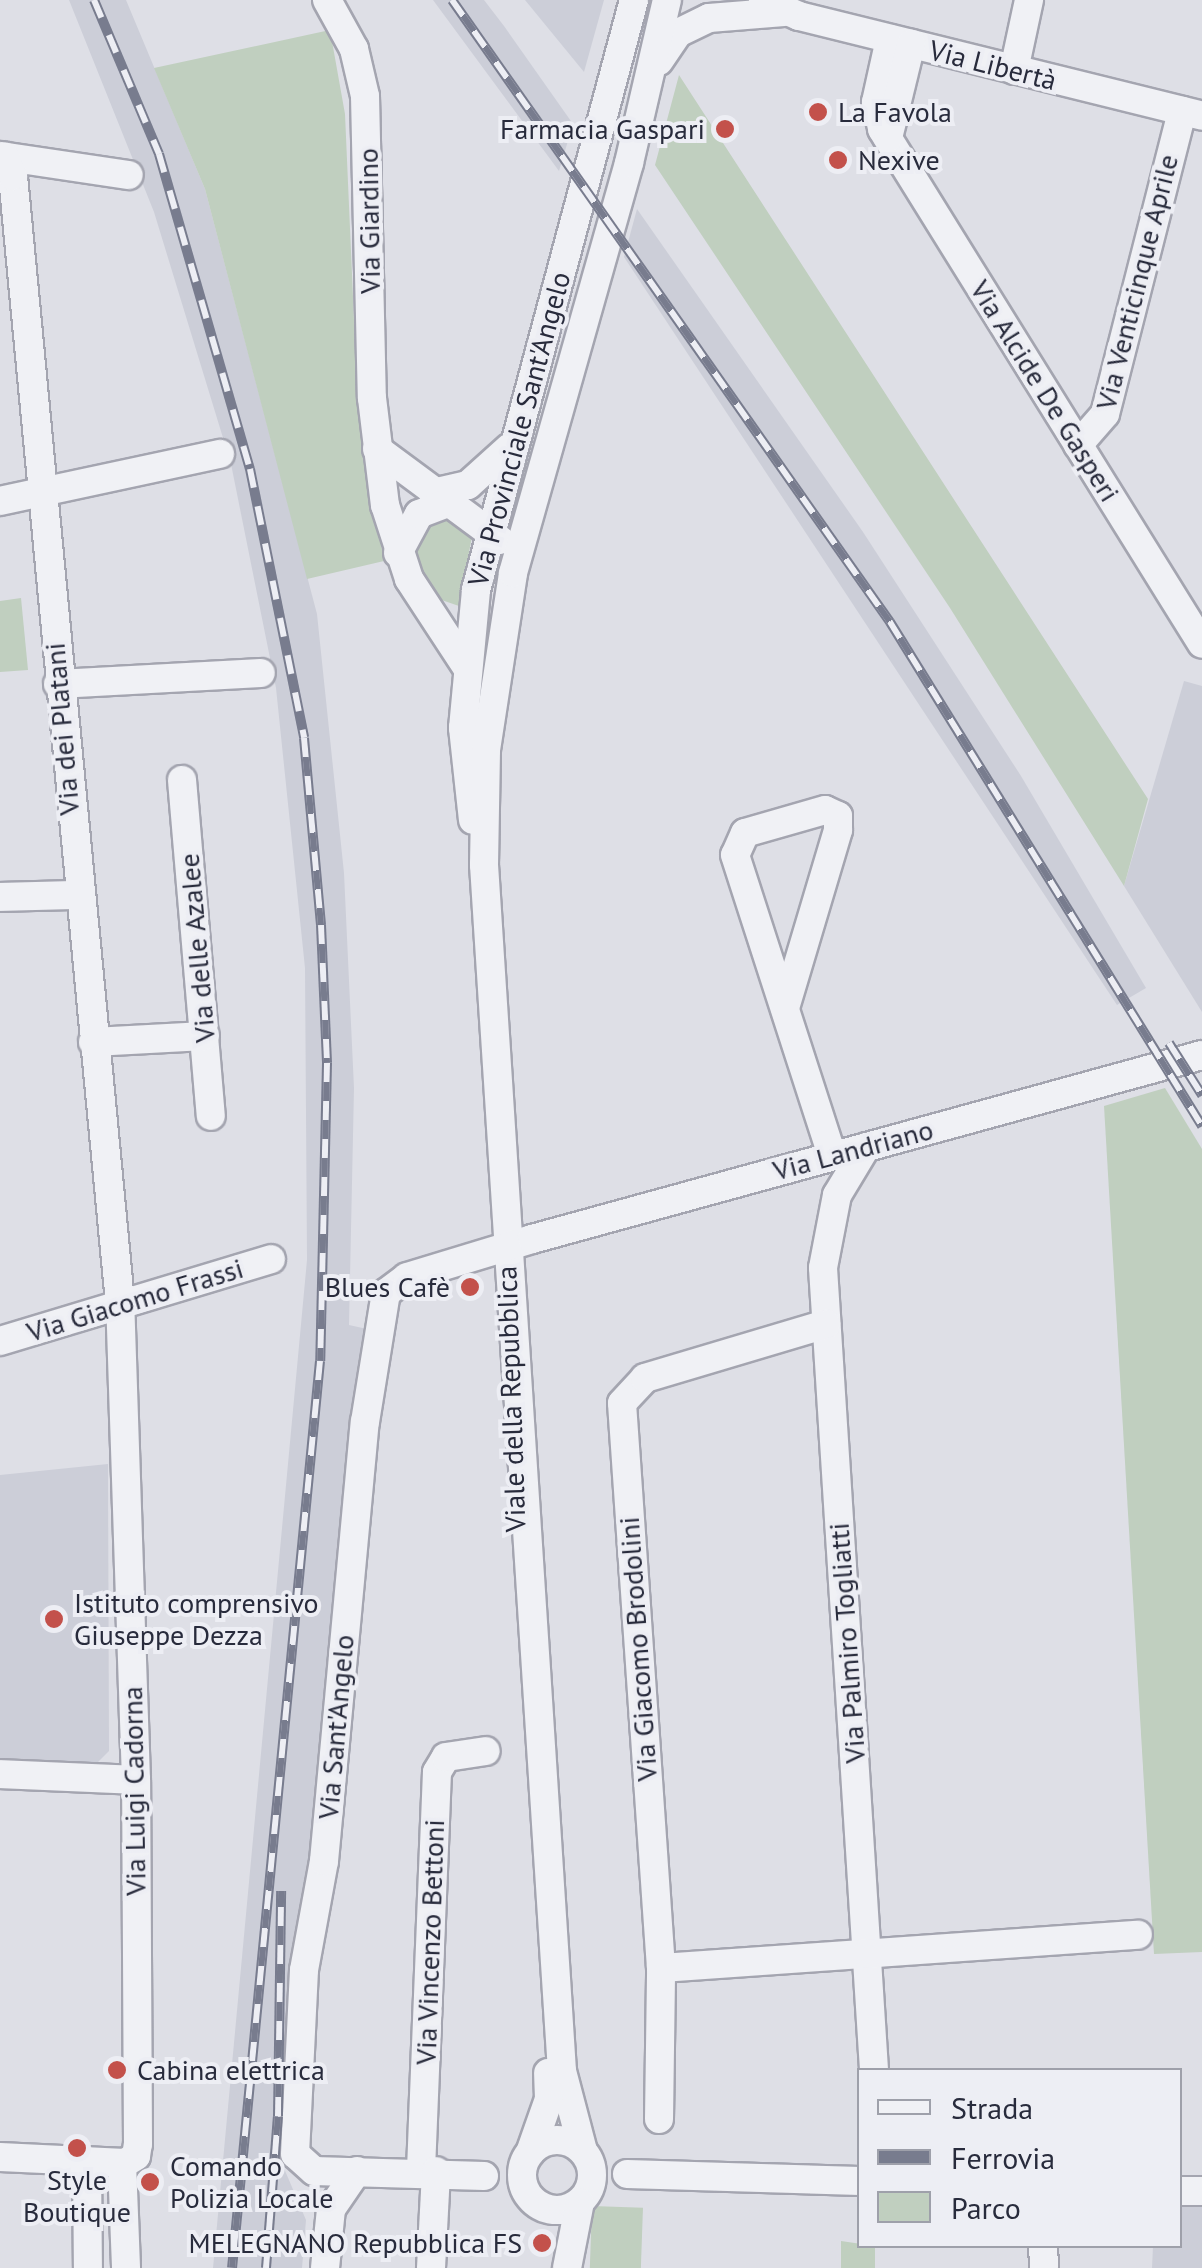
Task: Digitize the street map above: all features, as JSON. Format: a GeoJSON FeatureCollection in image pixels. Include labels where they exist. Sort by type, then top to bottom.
{"type":"FeatureCollection","features":[{"type":"Feature","properties":{"kind":"street","name":"Via Giardino"},"geometry":{"type":"LineString","coordinates":[[327,0],[354,50],[365,96],[377,449],[398,553]]}},
{"type":"Feature","properties":{"kind":"street","name":"Via Provinciale Sant'Angelo"},"geometry":{"type":"LineString","coordinates":[[484,865],[463,761],[473,609],[510,446],[634,0]]}},
{"type":"Feature","properties":{"kind":"street"},"geometry":{"type":"LineString","coordinates":[[621,53],[658,0]]}},
{"type":"Feature","properties":{"kind":"street","name":"Via Provinciale Sant'Angelo"},"geometry":{"type":"LineString","coordinates":[[506,1249],[484,865],[487,728],[514,573],[645,95],[667,0]]}},
{"type":"Feature","properties":{"kind":"street"},"geometry":{"type":"LineString","coordinates":[[680,0],[712,9]]}},
{"type":"Feature","properties":{"kind":"street"},"geometry":{"type":"LineString","coordinates":[[1014,70],[1029,0]]}},
{"type":"Feature","properties":{"kind":"street","name":"Via Libertà"},"geometry":{"type":"LineString","coordinates":[[712,9],[774,6],[822,10],[900,42],[1192,113]]}},
{"type":"Feature","properties":{"kind":"street"},"geometry":{"type":"LineString","coordinates":[[645,95],[678,33],[712,9]]}},
{"type":"Feature","properties":{"kind":"street","name":"Via Alcide De Gasperi"},"geometry":{"type":"LineString","coordinates":[[900,42],[888,138],[1078,445],[1198,629]]}},
{"type":"Feature","properties":{"kind":"street","name":"Via Venticinque Aprile"},"geometry":{"type":"LineString","coordinates":[[1078,445],[1105,414],[1192,113]]}},
{"type":"Feature","properties":{"kind":"street"},"geometry":{"type":"LineString","coordinates":[[3,156],[129,174]]}},
{"type":"Feature","properties":{"kind":"street","name":"Via dei Platani"},"geometry":{"type":"LineString","coordinates":[[3,156],[13,176],[78,896],[120,1302]]}},
{"type":"Feature","properties":{"kind":"street"},"geometry":{"type":"LineString","coordinates":[[467,667],[398,553],[419,514],[468,484],[510,446]]}},
{"type":"Feature","properties":{"kind":"street"},"geometry":{"type":"LineString","coordinates":[[377,449],[489,530],[514,573],[473,609],[452,613],[428,606]]}},
{"type":"Feature","properties":{"kind":"street"},"geometry":{"type":"LineString","coordinates":[[0,501],[220,454]]}},
{"type":"Feature","properties":{"kind":"street"},"geometry":{"type":"LineString","coordinates":[[58,684],[261,673]]}},
{"type":"Feature","properties":{"kind":"street","name":"Via delle Azalee"},"geometry":{"type":"LineString","coordinates":[[182,780],[211,1116]]}},
{"type":"Feature","properties":{"kind":"street"},"geometry":{"type":"LineString","coordinates":[[785,1008],[838,830],[838,816],[825,810],[750,830],[735,848],[785,1008],[832,1156]]}},
{"type":"Feature","properties":{"kind":"street"},"geometry":{"type":"LineString","coordinates":[[0,897],[78,896]]}},
{"type":"Feature","properties":{"kind":"street"},"geometry":{"type":"LineString","coordinates":[[93,1042],[205,1036]]}},
{"type":"Feature","properties":{"kind":"street","name":"Via Landriano"},"geometry":{"type":"LineString","coordinates":[[390,1286],[802,1163],[1202,1055]]}},
{"type":"Feature","properties":{"kind":"street","name":"Via Palmiro Togliatti"},"geometry":{"type":"LineString","coordinates":[[866,1147],[844,1177],[823,1268],[874,2068]]}},
{"type":"Feature","properties":{"kind":"street"},"geometry":{"type":"LineString","coordinates":[[802,1163],[832,1216]]}},
{"type":"Feature","properties":{"kind":"street","name":"Viale della Repubblica"},"geometry":{"type":"LineString","coordinates":[[506,1249],[516,1291],[562,2071],[592,2174],[566,2268]]}},
{"type":"Feature","properties":{"kind":"street","name":"Viale della Repubblica"},"geometry":{"type":"LineString","coordinates":[[506,1249],[501,1281],[549,2099],[522,2182],[537,2203],[566,2268]]}},
{"type":"Feature","properties":{"kind":"street","name":"Via Giacomo Frassi"},"geometry":{"type":"LineString","coordinates":[[0,1341],[271,1259]]}},
{"type":"Feature","properties":{"kind":"street","name":"Via Sant'Angelo"},"geometry":{"type":"LineString","coordinates":[[349,2172],[303,2167],[295,2154],[304,1970],[325,1848],[374,1340],[390,1286]]}},
{"type":"Feature","properties":{"kind":"street","name":"Via Luigi Cadorna"},"geometry":{"type":"LineString","coordinates":[[120,1302],[136,1780],[126,2268]]}},
{"type":"Feature","properties":{"kind":"street","name":"Via Giacomo Brodolini"},"geometry":{"type":"LineString","coordinates":[[659,2119],[660,1968],[622,1403],[645,1378],[826,1324]]}},
{"type":"Feature","properties":{"kind":"street","name":"Via Vincenzo Bettoni"},"geometry":{"type":"LineString","coordinates":[[428,2170],[437,1772],[446,1757],[486,1751]]}},
{"type":"Feature","properties":{"kind":"street"},"geometry":{"type":"LineString","coordinates":[[0,1774],[136,1780]]}},
{"type":"Feature","properties":{"kind":"street"},"geometry":{"type":"LineString","coordinates":[[660,1968],[1138,1935]]}},
{"type":"Feature","properties":{"kind":"street"},"geometry":{"type":"LineString","coordinates":[[484,2176],[555,2140],[627,2174],[857,2181]]}},
{"type":"Feature","properties":{"kind":"street"},"geometry":{"type":"LineString","coordinates":[[0,2157],[128,2161]]}},
{"type":"Feature","properties":{"kind":"street"},"geometry":{"type":"LineString","coordinates":[[88,2161],[88,2268]]}},
{"type":"Feature","properties":{"kind":"street"},"geometry":{"type":"LineString","coordinates":[[325,2268],[331,2209],[349,2172],[428,2170],[484,2176],[537,2203],[583,2198],[627,2174]]}},
{"type":"Feature","properties":{"kind":"street"},"geometry":{"type":"LineString","coordinates":[[428,2170],[431,2268]]}},
{"type":"Feature","properties":{"kind":"shaded area"},"geometry":{"type":"Polygon","coordinates":[[[69,0],[126,0],[205,189],[317,614],[344,873],[354,1088],[349,1325],[367,1329],[313,1884],[300,1909],[290,2021],[283,2166],[306,2220],[302,2268],[213,2268],[307,1260],[305,968],[276,688],[231,464],[154,212],[69,0]]]}},
{"type":"Feature","properties":{"kind":"shaded area"},"geometry":{"type":"Polygon","coordinates":[[[433,0],[484,0],[504,26],[573,124],[559,171],[433,0]]]}},
{"type":"Feature","properties":{"kind":"shaded area"},"geometry":{"type":"Polygon","coordinates":[[[525,0],[604,0],[584,72],[525,0]]]}},
{"type":"Feature","properties":{"kind":"shaded area"},"geometry":{"type":"Polygon","coordinates":[[[637,209],[863,532],[1021,776],[1146,988],[1117,1005],[624,257],[637,209]]]}},
{"type":"Feature","properties":{"kind":"shaded area"},"geometry":{"type":"Polygon","coordinates":[[[1184,681],[1202,686],[1202,1012],[1124,886],[1184,681]]]}},
{"type":"Feature","properties":{"kind":"shaded area","name":"Istituto comprensivo Giuseppe Dezza"},"geometry":{"type":"Polygon","coordinates":[[[108,1464],[109,1751],[94,1766],[0,1761],[0,1475],[108,1464]]]}},
{"type":"Feature","properties":{"kind":"shaded area"},"geometry":{"type":"Polygon","coordinates":[[[1182,2196],[1202,2196],[1202,2268],[1152,2268],[1153,2248],[1182,2248],[1182,2196]]]}},
{"type":"Feature","properties":{"kind":"green space"},"geometry":{"type":"Polygon","coordinates":[[[330,30],[345,114],[358,411],[384,561],[307,579],[205,189],[154,68],[330,30]]]}},
{"type":"Feature","properties":{"kind":"green space"},"geometry":{"type":"Polygon","coordinates":[[[679,75],[1148,799],[1124,886],[950,608],[655,165],[679,75]]]}},
{"type":"Feature","properties":{"kind":"green space"},"geometry":{"type":"Polygon","coordinates":[[[578,246],[584,248],[506,541],[494,529],[578,246]]]}},
{"type":"Feature","properties":{"kind":"green space"},"geometry":{"type":"Polygon","coordinates":[[[440,516],[473,531],[459,606],[427,595],[408,537],[440,516]]]}},
{"type":"Feature","properties":{"kind":"green space"},"geometry":{"type":"Polygon","coordinates":[[[21,598],[28,670],[0,672],[0,601],[21,598]]]}},
{"type":"Feature","properties":{"kind":"green space"},"geometry":{"type":"Polygon","coordinates":[[[1165,1088],[1202,1149],[1202,1952],[1154,1954],[1104,1106],[1165,1088]]]}},
{"type":"Feature","properties":{"kind":"green space"},"geometry":{"type":"Polygon","coordinates":[[[592,2206],[643,2208],[641,2268],[590,2268],[592,2206]]]}},
{"type":"Feature","properties":{"kind":"green space"},"geometry":{"type":"Polygon","coordinates":[[[841,2241],[857,2243],[857,2248],[875,2248],[875,2268],[841,2268],[841,2241]]]}},
{"type":"Feature","properties":{"kind":"railway"},"geometry":{"type":"LineString","coordinates":[[94,0],[159,154],[250,469],[304,738],[321,925],[327,1063],[320,1361],[232,2268]]}},
{"type":"Feature","properties":{"kind":"railway"},"geometry":{"type":"LineString","coordinates":[[452,0],[890,622],[1202,1126]]}},
{"type":"Feature","properties":{"kind":"railway"},"geometry":{"type":"LineString","coordinates":[[1169,1043],[1202,1095]]}},
{"type":"Feature","properties":{"kind":"railway"},"geometry":{"type":"LineString","coordinates":[[266,2268],[278,2116],[281,1891]]}},
{"type":"Feature","properties":{"kind":"place","name":"La Favola"},"geometry":{"type":"Point","coordinates":[818,112]}},
{"type":"Feature","properties":{"kind":"place","name":"Farmacia Gaspari"},"geometry":{"type":"Point","coordinates":[725,129]}},
{"type":"Feature","properties":{"kind":"place","name":"Nexive"},"geometry":{"type":"Point","coordinates":[838,160]}},
{"type":"Feature","properties":{"kind":"place","name":"Blues Cafè"},"geometry":{"type":"Point","coordinates":[470,1287]}},
{"type":"Feature","properties":{"kind":"place","name":"Istituto comprensivo Giuseppe Dezza"},"geometry":{"type":"Point","coordinates":[54,1619]}},
{"type":"Feature","properties":{"kind":"place","name":"Cabina elettrica"},"geometry":{"type":"Point","coordinates":[117,2070]}},
{"type":"Feature","properties":{"kind":"place","name":"Style Boutique"},"geometry":{"type":"Point","coordinates":[77,2148]}},
{"type":"Feature","properties":{"kind":"place","name":"Comando Polizia Locale"},"geometry":{"type":"Point","coordinates":[150,2182]}},
{"type":"Feature","properties":{"kind":"place","name":"MELEGNANO Repubblica FS"},"geometry":{"type":"Point","coordinates":[542,2243]}}]}
